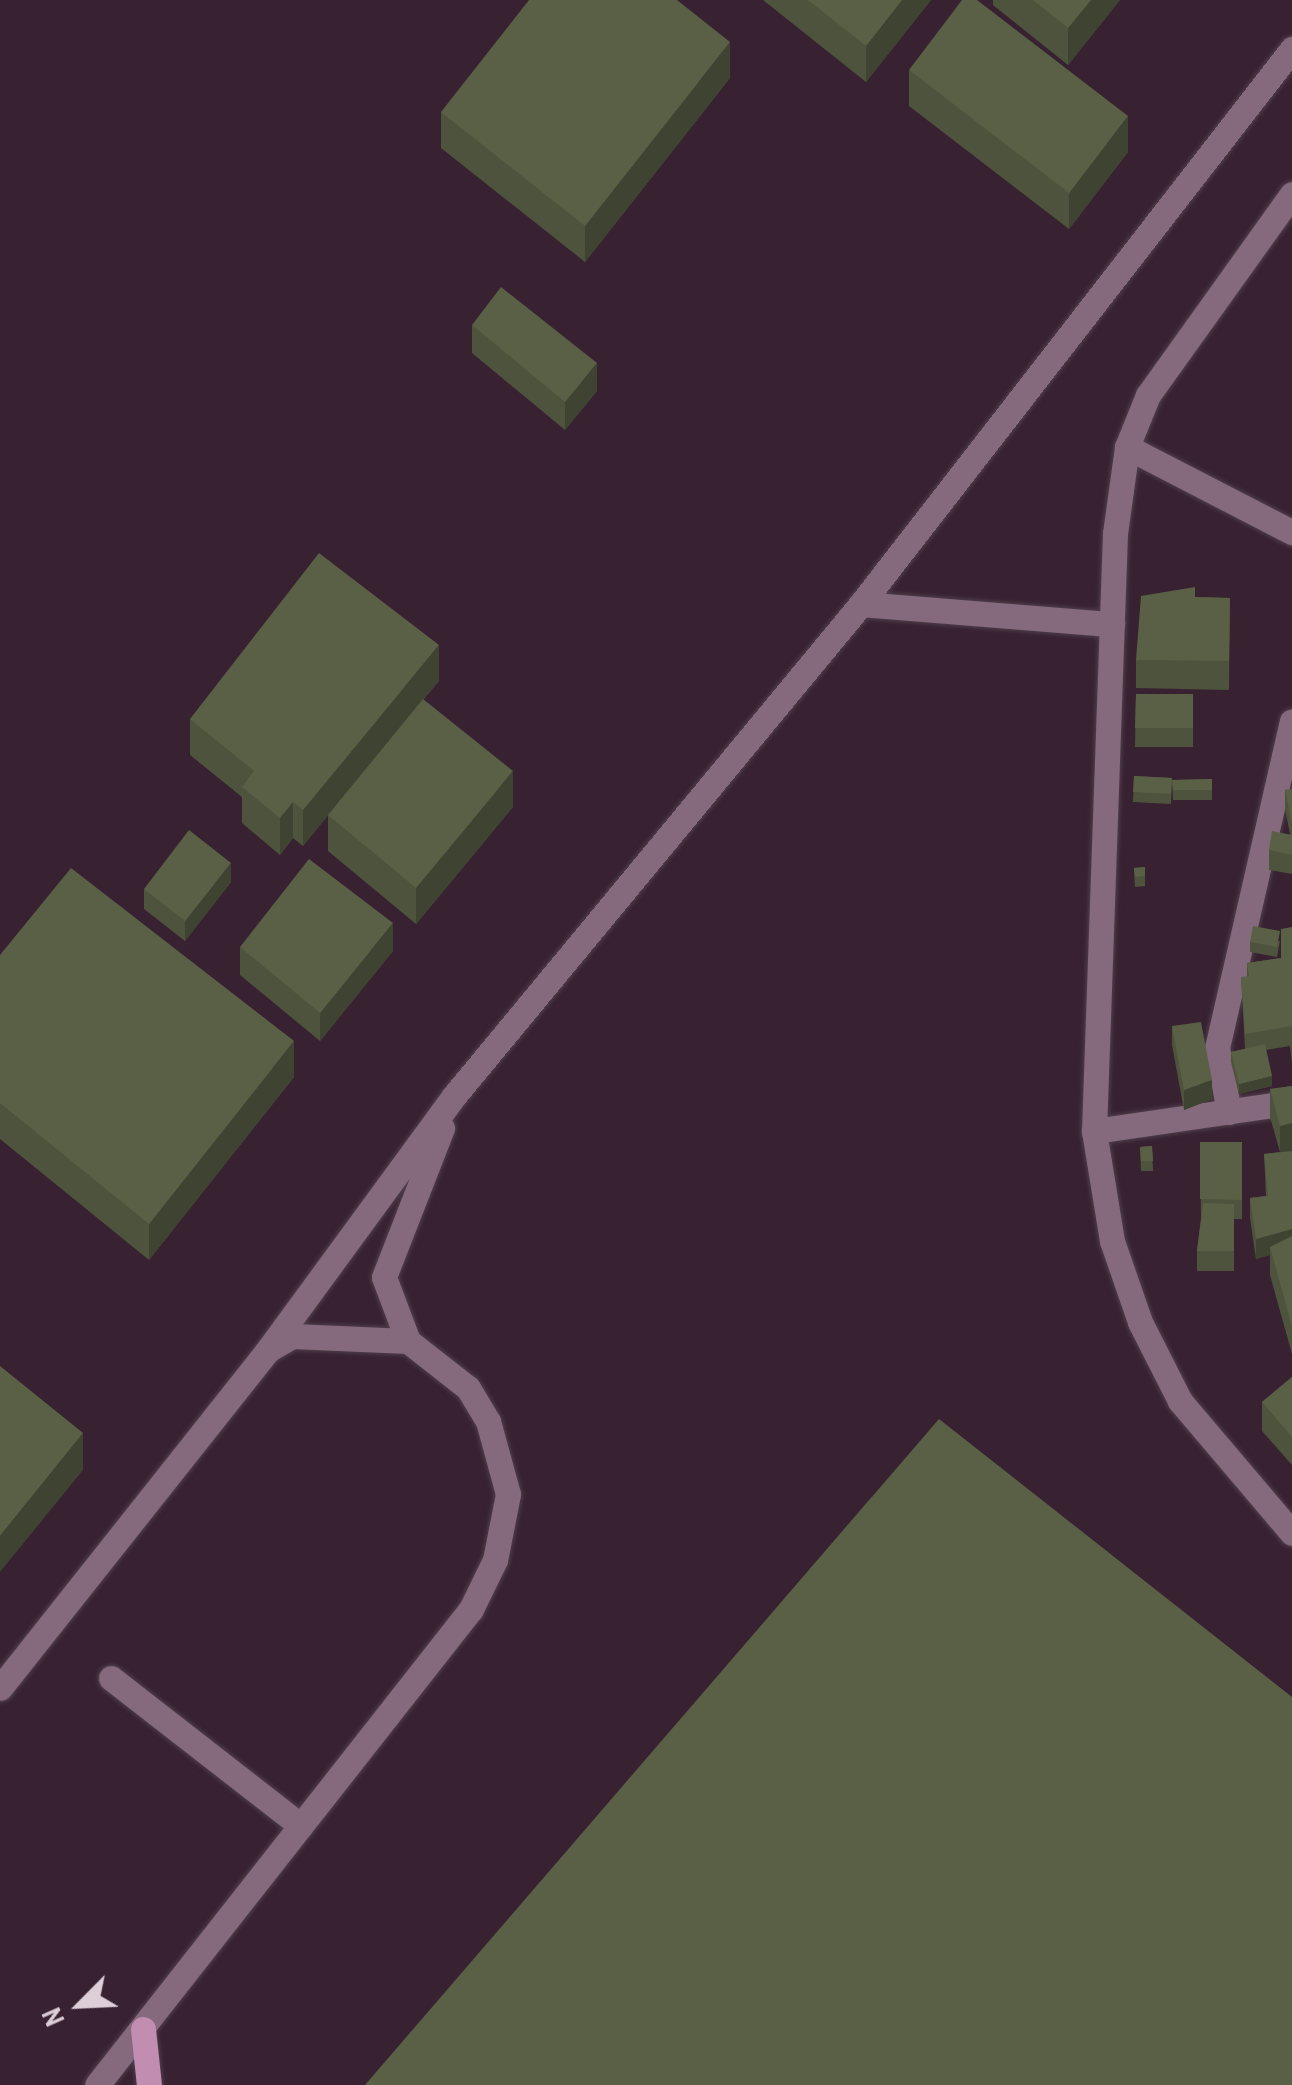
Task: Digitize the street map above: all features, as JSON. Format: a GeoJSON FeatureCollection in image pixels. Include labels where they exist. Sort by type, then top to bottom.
{"type":"FeatureCollection","features":[{"type":"Feature","properties":{"kind":"main road"},"geometry":{"type":"LineString","coordinates":[[143,2029],[150,2085]]}},
{"type":"Feature","properties":{"kind":"street"},"geometry":{"type":"LineString","coordinates":[[0,1688],[268,1350],[454,1096],[860,604],[1292,49]]}},
{"type":"Feature","properties":{"kind":"street"},"geometry":{"type":"LineString","coordinates":[[1292,194],[1148,395],[1127,447],[1112,624],[1094,1131],[1112,1242],[1172,1386],[1292,1533]]}},
{"type":"Feature","properties":{"kind":"street"},"geometry":{"type":"LineString","coordinates":[[1127,447],[1292,532]]}},
{"type":"Feature","properties":{"kind":"street"},"geometry":{"type":"LineString","coordinates":[[860,604],[1112,624]]}},
{"type":"Feature","properties":{"kind":"street"},"geometry":{"type":"LineString","coordinates":[[1230,1112],[1217,1048],[1292,720]]}},
{"type":"Feature","properties":{"kind":"street"},"geometry":{"type":"LineString","coordinates":[[97,2085],[470,1609],[504,1530],[508,1494],[488,1421],[468,1388],[408,1341],[384,1277],[454,1096]]}},
{"type":"Feature","properties":{"kind":"street"},"geometry":{"type":"LineString","coordinates":[[1094,1131],[1292,1102]]}},
{"type":"Feature","properties":{"kind":"street"},"geometry":{"type":"LineString","coordinates":[[268,1350],[314,1332],[408,1341]]}},
{"type":"Feature","properties":{"kind":"street"},"geometry":{"type":"LineString","coordinates":[[110,1678],[300,1825]]}},
{"type":"Feature","properties":{"kind":"building"},"geometry":{"type":"Polygon","coordinates":[[[529,0],[677,0],[730,42],[585,226],[441,112],[529,0]]]}},
{"type":"Feature","properties":{"kind":"building"},"geometry":{"type":"Polygon","coordinates":[[[808,0],[902,0],[866,46],[808,0]]]}},
{"type":"Feature","properties":{"kind":"building"},"geometry":{"type":"Polygon","coordinates":[[[962,0],[977,0],[1128,116],[1069,193],[909,70],[962,0]]]}},
{"type":"Feature","properties":{"kind":"building"},"geometry":{"type":"Polygon","coordinates":[[[1033,0],[1091,0],[1068,28],[1033,0]]]}},
{"type":"Feature","properties":{"kind":"building"},"geometry":{"type":"Polygon","coordinates":[[[501,287],[597,363],[565,402],[472,325],[501,287]]]}},
{"type":"Feature","properties":{"kind":"building"},"geometry":{"type":"Polygon","coordinates":[[[319,553],[439,645],[303,810],[293,802],[280,818],[242,787],[254,771],[190,719],[319,553]]]}},
{"type":"Feature","properties":{"kind":"building"},"geometry":{"type":"Polygon","coordinates":[[[1195,587],[1195,597],[1230,598],[1229,661],[1136,660],[1141,596],[1195,587]]]}},
{"type":"Feature","properties":{"kind":"building"},"geometry":{"type":"Polygon","coordinates":[[[1136,694],[1193,694],[1193,728],[1135,728],[1136,694]]]}},
{"type":"Feature","properties":{"kind":"building"},"geometry":{"type":"Polygon","coordinates":[[[423,699],[513,771],[416,888],[328,815],[423,699]]]}},
{"type":"Feature","properties":{"kind":"building"},"geometry":{"type":"Polygon","coordinates":[[[1134,776],[1172,778],[1171,794],[1133,792],[1134,776]]]}},
{"type":"Feature","properties":{"kind":"building"},"geometry":{"type":"Polygon","coordinates":[[[1212,779],[1212,790],[1173,790],[1172,780],[1212,779]]]}},
{"type":"Feature","properties":{"kind":"building"},"geometry":{"type":"Polygon","coordinates":[[[1292,789],[1292,824],[1285,790],[1292,789]]]}},
{"type":"Feature","properties":{"kind":"building"},"geometry":{"type":"Polygon","coordinates":[[[189,830],[231,863],[185,921],[144,889],[189,830]]]}},
{"type":"Feature","properties":{"kind":"building"},"geometry":{"type":"Polygon","coordinates":[[[1272,831],[1292,835],[1292,855],[1269,850],[1272,831]]]}},
{"type":"Feature","properties":{"kind":"building"},"geometry":{"type":"Polygon","coordinates":[[[309,859],[393,923],[320,1013],[240,947],[309,859]]]}},
{"type":"Feature","properties":{"kind":"building"},"geometry":{"type":"Polygon","coordinates":[[[1145,867],[1145,876],[1135,877],[1134,868],[1145,867]]]}},
{"type":"Feature","properties":{"kind":"building"},"geometry":{"type":"Polygon","coordinates":[[[71,868],[294,1041],[149,1224],[0,1103],[0,955],[71,868]]]}},
{"type":"Feature","properties":{"kind":"building"},"geometry":{"type":"Polygon","coordinates":[[[1253,926],[1280,931],[1277,947],[1250,942],[1253,926]]]}},
{"type":"Feature","properties":{"kind":"building"},"geometry":{"type":"Polygon","coordinates":[[[1292,927],[1292,1026],[1245,1034],[1241,977],[1249,976],[1247,963],[1281,958],[1281,929],[1292,927]]]}},
{"type":"Feature","properties":{"kind":"building"},"geometry":{"type":"Polygon","coordinates":[[[1201,1022],[1212,1080],[1184,1090],[1172,1026],[1201,1022]]]}},
{"type":"Feature","properties":{"kind":"building"},"geometry":{"type":"Polygon","coordinates":[[[1265,1044],[1272,1076],[1239,1084],[1231,1052],[1265,1044]]]}},
{"type":"Feature","properties":{"kind":"building"},"geometry":{"type":"Polygon","coordinates":[[[1292,1086],[1292,1123],[1280,1126],[1270,1089],[1292,1086]]]}},
{"type":"Feature","properties":{"kind":"building"},"geometry":{"type":"Polygon","coordinates":[[[1200,1142],[1242,1142],[1242,1200],[1200,1199],[1200,1142]]]}},
{"type":"Feature","properties":{"kind":"building"},"geometry":{"type":"Polygon","coordinates":[[[1152,1146],[1153,1161],[1141,1161],[1140,1147],[1152,1146]]]}},
{"type":"Feature","properties":{"kind":"building"},"geometry":{"type":"Polygon","coordinates":[[[1292,1151],[1292,1229],[1256,1239],[1250,1198],[1268,1196],[1264,1154],[1292,1151]]]}},
{"type":"Feature","properties":{"kind":"building"},"geometry":{"type":"Polygon","coordinates":[[[1203,1203],[1234,1204],[1234,1251],[1197,1251],[1203,1203]]]}},
{"type":"Feature","properties":{"kind":"building"},"geometry":{"type":"Polygon","coordinates":[[[1292,1236],[1292,1326],[1270,1247],[1292,1236]]]}},
{"type":"Feature","properties":{"kind":"building"},"geometry":{"type":"Polygon","coordinates":[[[0,1366],[83,1433],[0,1536],[0,1366]]]}},
{"type":"Feature","properties":{"kind":"building"},"geometry":{"type":"Polygon","coordinates":[[[1292,1377],[1292,1437],[1262,1402],[1292,1377]]]}},
{"type":"Feature","properties":{"kind":"building"},"geometry":{"type":"Polygon","coordinates":[[[939,1419],[1292,1697],[1292,2085],[365,2085],[939,1419]]]}}]}
